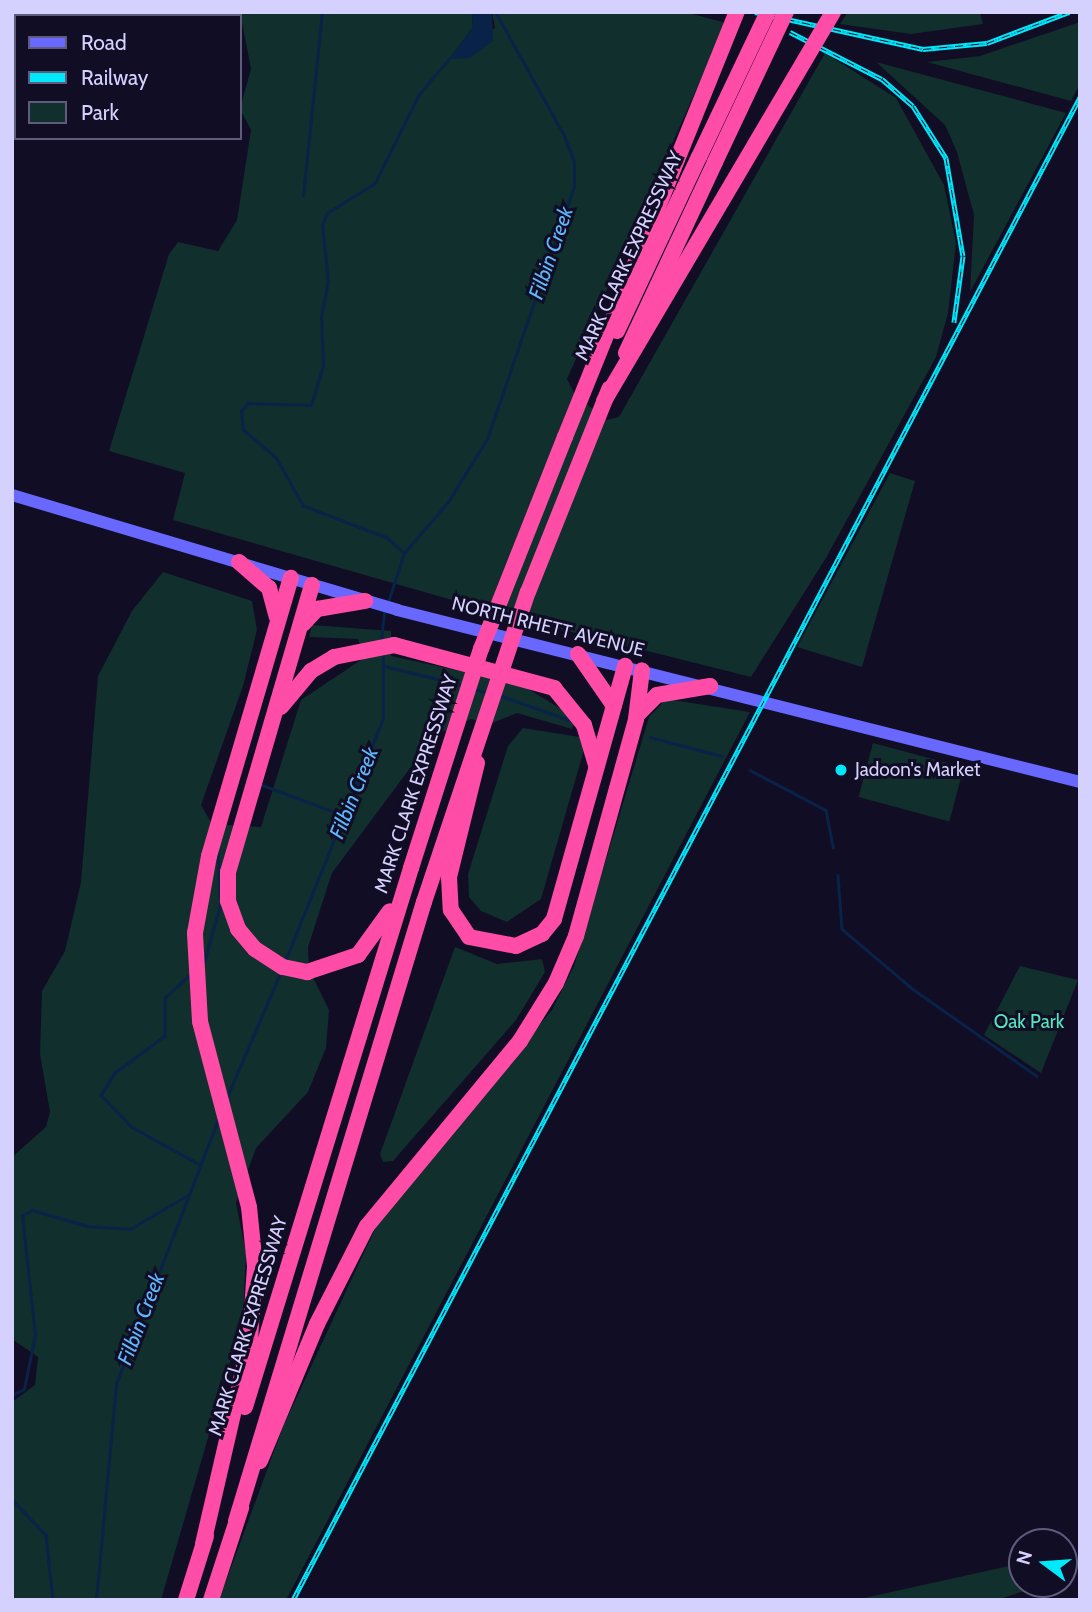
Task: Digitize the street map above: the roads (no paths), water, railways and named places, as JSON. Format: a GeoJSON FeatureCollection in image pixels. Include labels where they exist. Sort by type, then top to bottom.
{"type":"FeatureCollection","features":[{"type":"Feature","properties":{"kind":"highway"},"geometry":{"type":"LineString","coordinates":[[565,437],[737,12]]}},
{"type":"Feature","properties":{"kind":"highway","name":"MARK CLARK EXPRESSWAY"},"geometry":{"type":"LineString","coordinates":[[186,1600],[411,867],[481,649],[565,437],[768,12]]}},
{"type":"Feature","properties":{"kind":"highway","name":"MARK CLARK EXPRESSWAY"},"geometry":{"type":"LineString","coordinates":[[211,1600],[499,675],[604,401],[786,12]]}},
{"type":"Feature","properties":{"kind":"highway"},"geometry":{"type":"LineString","coordinates":[[604,401],[833,12]]}},
{"type":"Feature","properties":{"kind":"highway"},"geometry":{"type":"LineString","coordinates":[[239,562],[269,588],[278,619]]}},
{"type":"Feature","properties":{"kind":"highway"},"geometry":{"type":"LineString","coordinates":[[203,1544],[245,1369],[256,1282],[249,1207],[195,978],[199,902],[224,803],[291,578]]}},
{"type":"Feature","properties":{"kind":"highway"},"geometry":{"type":"LineString","coordinates":[[312,584],[228,872],[228,901],[245,939],[283,967],[320,971],[358,956],[376,937],[411,867]]}},
{"type":"Feature","properties":{"kind":"highway"},"geometry":{"type":"LineString","coordinates":[[298,636],[317,609],[365,601]]}},
{"type":"Feature","properties":{"kind":"highway"},"geometry":{"type":"LineString","coordinates":[[268,730],[311,671],[349,652],[394,645],[554,688],[584,725],[596,774]]}},
{"type":"Feature","properties":{"kind":"highway"},"geometry":{"type":"LineString","coordinates":[[578,654],[614,706]]}},
{"type":"Feature","properties":{"kind":"highway"},"geometry":{"type":"LineString","coordinates":[[499,675],[449,877],[454,920],[488,944],[534,939],[554,919],[625,666]]}},
{"type":"Feature","properties":{"kind":"highway"},"geometry":{"type":"LineString","coordinates":[[236,1521],[357,1243],[397,1184],[533,1023],[568,958],[636,719],[642,670]]}},
{"type":"Feature","properties":{"kind":"highway"},"geometry":{"type":"LineString","coordinates":[[636,719],[657,695],[710,686]]}},
{"type":"Feature","properties":{"kind":"main road","name":"NORTH RHETT AVENUE"},"geometry":{"type":"LineString","coordinates":[[12,495],[397,610],[710,686],[1080,782]]}},
{"type":"Feature","properties":{"kind":"water"},"geometry":{"type":"Polygon","coordinates":[[[472,12],[492,12],[493,41],[470,58],[449,59],[473,27],[472,12]]]}},
{"type":"Feature","properties":{"kind":"waterway"},"geometry":{"type":"LineString","coordinates":[[303,196],[322,12]]}},
{"type":"Feature","properties":{"kind":"waterway","name":"Filbin Creek"},"geometry":{"type":"LineString","coordinates":[[388,602],[404,553],[448,502],[487,439],[574,187],[574,162],[563,134],[495,12]]}},
{"type":"Feature","properties":{"kind":"waterway"},"geometry":{"type":"LineString","coordinates":[[404,553],[387,538],[303,506],[276,458],[243,430],[241,411],[248,403],[311,405],[323,366],[321,317],[328,282],[322,225],[327,213],[375,183],[419,94],[449,59]]}},
{"type":"Feature","properties":{"kind":"waterway","name":"Filbin Creek"},"geometry":{"type":"LineString","coordinates":[[381,641],[384,611]]}},
{"type":"Feature","properties":{"kind":"waterway","name":"Filbin Creek"},"geometry":{"type":"LineString","coordinates":[[285,961],[383,718],[383,655]]}},
{"type":"Feature","properties":{"kind":"waterway"},"geometry":{"type":"LineString","coordinates":[[384,666],[462,685]]}},
{"type":"Feature","properties":{"kind":"waterway"},"geometry":{"type":"LineString","coordinates":[[475,689],[489,693]]}},
{"type":"Feature","properties":{"kind":"waterway"},"geometry":{"type":"LineString","coordinates":[[499,695],[572,721]]}},
{"type":"Feature","properties":{"kind":"waterway"},"geometry":{"type":"LineString","coordinates":[[650,737],[722,756]]}},
{"type":"Feature","properties":{"kind":"waterway"},"geometry":{"type":"LineString","coordinates":[[750,770],[826,810],[833,847]]}},
{"type":"Feature","properties":{"kind":"waterway"},"geometry":{"type":"LineString","coordinates":[[262,785],[346,816]]}},
{"type":"Feature","properties":{"kind":"waterway"},"geometry":{"type":"LineString","coordinates":[[218,850],[220,896]]}},
{"type":"Feature","properties":{"kind":"waterway"},"geometry":{"type":"LineString","coordinates":[[838,875],[842,929],[913,989],[1037,1076]]}},
{"type":"Feature","properties":{"kind":"waterway"},"geometry":{"type":"LineString","coordinates":[[204,962],[221,902]]}},
{"type":"Feature","properties":{"kind":"waterway","name":"Filbin Creek"},"geometry":{"type":"LineString","coordinates":[[227,1097],[281,971]]}},
{"type":"Feature","properties":{"kind":"waterway"},"geometry":{"type":"LineString","coordinates":[[191,974],[165,998],[165,1036],[115,1073],[101,1095],[132,1127],[199,1164]]}},
{"type":"Feature","properties":{"kind":"waterway","name":"Filbin Creek"},"geometry":{"type":"LineString","coordinates":[[96,1600],[116,1384],[218,1119]]}},
{"type":"Feature","properties":{"kind":"waterway"},"geometry":{"type":"LineString","coordinates":[[12,1395],[24,1389],[35,1335],[22,1216],[32,1210],[87,1226],[130,1229],[188,1195]]}},
{"type":"Feature","properties":{"kind":"waterway"},"geometry":{"type":"LineString","coordinates":[[12,1499],[46,1535],[53,1600]]}},
{"type":"Feature","properties":{"kind":"railway"},"geometry":{"type":"LineString","coordinates":[[755,12],[923,49],[987,43],[1069,12]]}},
{"type":"Feature","properties":{"kind":"railway"},"geometry":{"type":"LineString","coordinates":[[790,32],[882,79],[913,106],[946,158],[963,256],[954,322]]}},
{"type":"Feature","properties":{"kind":"railway"},"geometry":{"type":"LineString","coordinates":[[293,1600],[1080,97]]}},
{"type":"Feature","properties":{"kind":"place","name":"Jadoon's Market"},"geometry":{"type":"Point","coordinates":[841,770]}},
{"type":"Feature","properties":{"kind":"park label","name":"Oak Park"},"geometry":{"type":"Point","coordinates":[1029,1022]}}]}
